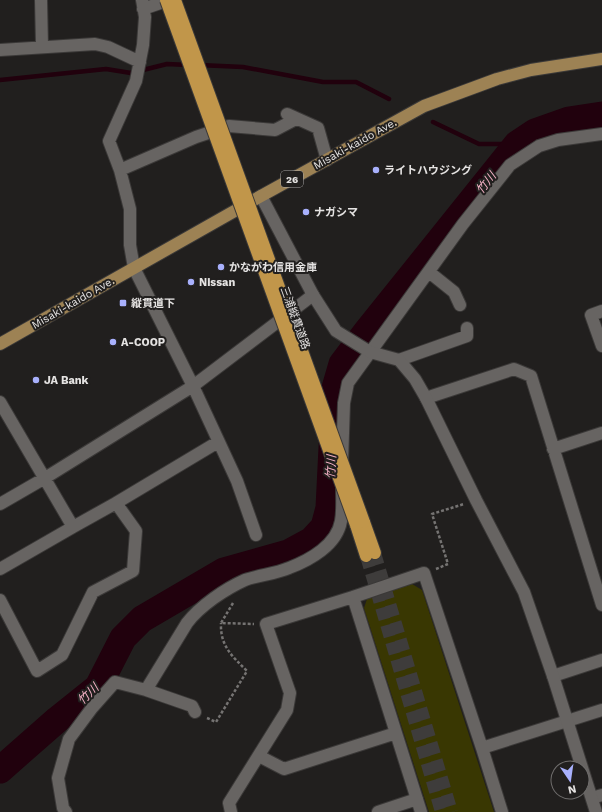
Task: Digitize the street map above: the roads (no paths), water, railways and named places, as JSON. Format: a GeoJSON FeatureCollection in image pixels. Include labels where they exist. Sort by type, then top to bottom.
{"type":"FeatureCollection","features":[{"type":"Feature","properties":{"kind":"highway","name":"三浦縦貫道路"},"geometry":{"type":"LineString","coordinates":[[166,0],[360,524]]}},
{"type":"Feature","properties":{"kind":"highway","name":"三浦縦貫道路"},"geometry":{"type":"LineString","coordinates":[[175,0],[371,555]]}},
{"type":"Feature","properties":{"kind":"main road","name":"Misaki-kaido Ave."},"geometry":{"type":"LineString","coordinates":[[0,344],[261,196],[424,106],[498,79],[531,70],[602,59]]}},
{"type":"Feature","properties":{"kind":"street"},"geometry":{"type":"LineString","coordinates":[[42,0],[42,46]]}},
{"type":"Feature","properties":{"kind":"street"},"geometry":{"type":"LineString","coordinates":[[169,0],[143,4],[145,17],[143,45],[136,81],[109,141],[120,170],[130,208],[130,245],[134,268],[193,386],[237,481],[256,535]]}},
{"type":"Feature","properties":{"kind":"street"},"geometry":{"type":"LineString","coordinates":[[0,50],[42,46],[95,44],[108,47],[140,62]]}},
{"type":"Feature","properties":{"kind":"street"},"geometry":{"type":"LineString","coordinates":[[120,170],[196,137],[229,126],[275,130],[291,116],[318,128],[327,160]]}},
{"type":"Feature","properties":{"kind":"street"},"geometry":{"type":"LineString","coordinates":[[146,690],[193,615],[225,591],[246,580],[289,569],[307,560],[321,551],[334,538],[341,522],[344,403],[348,383],[463,224],[510,165],[539,146],[558,140],[602,134]]}},
{"type":"Feature","properties":{"kind":"street"},"geometry":{"type":"LineString","coordinates":[[261,196],[313,295],[336,332],[370,352],[399,360],[415,379],[426,398],[476,500],[524,592],[567,721],[597,797],[596,812]]}},
{"type":"Feature","properties":{"kind":"street"},"geometry":{"type":"LineString","coordinates":[[429,272],[454,292],[460,305]]}},
{"type":"Feature","properties":{"kind":"street"},"geometry":{"type":"LineString","coordinates":[[0,504],[45,478],[193,386],[313,295]]}},
{"type":"Feature","properties":{"kind":"street"},"geometry":{"type":"LineString","coordinates":[[602,311],[591,315],[602,346]]}},
{"type":"Feature","properties":{"kind":"street"},"geometry":{"type":"LineString","coordinates":[[399,360],[467,336],[467,328]]}},
{"type":"Feature","properties":{"kind":"street"},"geometry":{"type":"LineString","coordinates":[[426,398],[514,369],[531,376],[602,605]]}},
{"type":"Feature","properties":{"kind":"street"},"geometry":{"type":"LineString","coordinates":[[0,402],[73,527]]}},
{"type":"Feature","properties":{"kind":"street"},"geometry":{"type":"LineString","coordinates":[[553,449],[602,433]]}},
{"type":"Feature","properties":{"kind":"street"},"geometry":{"type":"LineString","coordinates":[[0,569],[116,503],[218,442]]}},
{"type":"Feature","properties":{"kind":"street"},"geometry":{"type":"LineString","coordinates":[[0,600],[37,671],[62,655],[93,592],[133,571],[136,532],[116,503]]}},
{"type":"Feature","properties":{"kind":"street"},"geometry":{"type":"LineString","coordinates":[[231,812],[229,803],[287,710],[290,693],[266,624],[424,573],[502,812]]}},
{"type":"Feature","properties":{"kind":"street"},"geometry":{"type":"LineString","coordinates":[[353,597],[421,812]]}},
{"type":"Feature","properties":{"kind":"street"},"geometry":{"type":"LineString","coordinates":[[553,676],[602,660]]}},
{"type":"Feature","properties":{"kind":"street"},"geometry":{"type":"LineString","coordinates":[[66,812],[63,808],[58,778],[69,739],[92,708],[115,682],[146,690],[192,706],[195,712]]}},
{"type":"Feature","properties":{"kind":"street"},"geometry":{"type":"LineString","coordinates":[[482,748],[602,710]]}},
{"type":"Feature","properties":{"kind":"street"},"geometry":{"type":"LineString","coordinates":[[258,756],[284,769],[396,733]]}},
{"type":"Feature","properties":{"kind":"street"},"geometry":{"type":"LineString","coordinates":[[378,812],[417,799]]}},
{"type":"Feature","properties":{"kind":"waterway"},"geometry":{"type":"LineString","coordinates":[[0,80],[106,69],[131,73],[167,64],[188,65]]}},
{"type":"Feature","properties":{"kind":"waterway"},"geometry":{"type":"LineString","coordinates":[[199,65],[243,67],[323,82],[356,82],[389,99]]}},
{"type":"Feature","properties":{"kind":"waterway","name":"竹川"},"geometry":{"type":"LineString","coordinates":[[0,770],[58,719],[98,687],[123,638],[142,619],[224,571],[288,553],[312,540],[324,527],[329,508],[335,388],[342,364],[517,144],[535,132],[569,120],[602,115]]}},
{"type":"Feature","properties":{"kind":"waterway"},"geometry":{"type":"LineString","coordinates":[[433,122],[479,144],[517,144]]}},
{"type":"Feature","properties":{"kind":"tunnel"},"geometry":{"type":"LineString","coordinates":[[375,553],[452,812]]}},
{"type":"Feature","properties":{"kind":"tunnel"},"geometry":{"type":"LineString","coordinates":[[366,556],[441,812]]}},
{"type":"Feature","properties":{"kind":"place","name":"ライトハウジング"},"geometry":{"type":"Point","coordinates":[376,170]}},
{"type":"Feature","properties":{"kind":"place","name":"ナガシマ"},"geometry":{"type":"Point","coordinates":[306,212]}},
{"type":"Feature","properties":{"kind":"place","name":"かながわ信用金庫"},"geometry":{"type":"Point","coordinates":[221,267]}},
{"type":"Feature","properties":{"kind":"place","name":"Nissan"},"geometry":{"type":"Point","coordinates":[191,282]}},
{"type":"Feature","properties":{"kind":"place","name":"縦貫道下"},"geometry":{"type":"Point","coordinates":[123,303]}},
{"type":"Feature","properties":{"kind":"place","name":"A-COOP"},"geometry":{"type":"Point","coordinates":[113,342]}},
{"type":"Feature","properties":{"kind":"place","name":"JA Bank"},"geometry":{"type":"Point","coordinates":[36,380]}}]}
